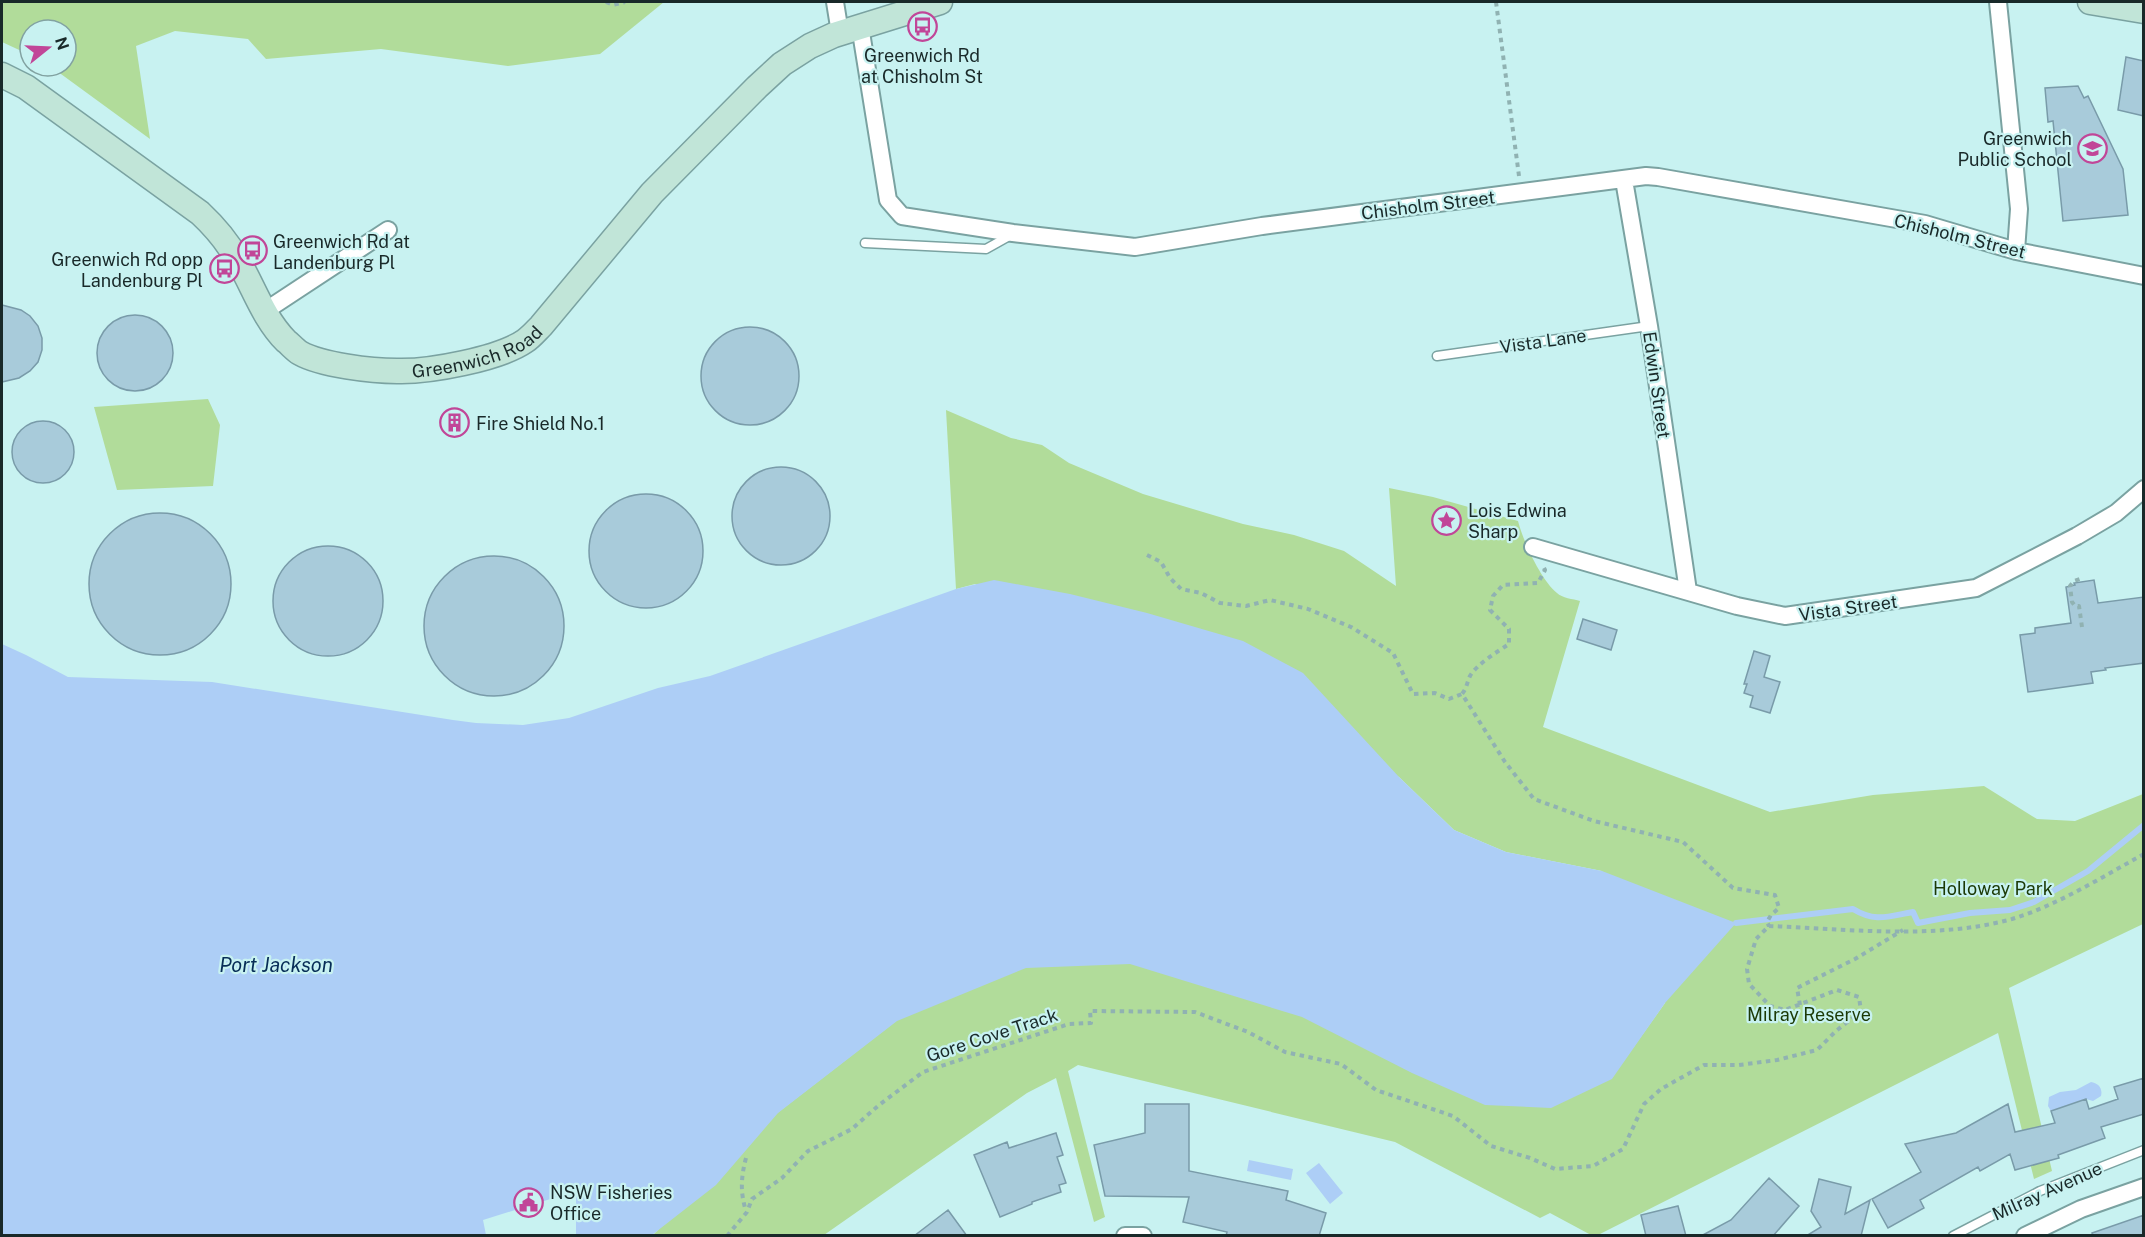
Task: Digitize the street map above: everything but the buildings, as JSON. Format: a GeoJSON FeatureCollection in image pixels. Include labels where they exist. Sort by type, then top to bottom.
{"type":"FeatureCollection","features":[{"type":"Feature","properties":{"kind":"street","name":"Chisholm Street"},"geometry":{"type":"LineString","coordinates":[[835,2],[850,30],[888,200],[902,216],[1013,233],[1135,246],[1262,226],[1646,176],[1925,224],[2016,251],[2144,276]]}},
{"type":"Feature","properties":{"kind":"street","name":"Greenwich Road"},"geometry":{"type":"LineString","coordinates":[[2,75],[26,87],[201,213],[219,230],[231,248],[265,311],[284,339],[300,353],[342,365],[399,372],[437,367],[503,352],[525,341],[541,326],[652,192],[782,64],[810,46],[850,30],[940,2]]}},
{"type":"Feature","properties":{"kind":"street"},"geometry":{"type":"LineString","coordinates":[[1998,2],[2019,209],[2016,251]]}},
{"type":"Feature","properties":{"kind":"street"},"geometry":{"type":"LineString","coordinates":[[2090,2],[2144,11]]}},
{"type":"Feature","properties":{"kind":"street","name":"Edwin Street"},"geometry":{"type":"LineString","coordinates":[[1624,180],[1688,591]]}},
{"type":"Feature","properties":{"kind":"street"},"geometry":{"type":"LineString","coordinates":[[265,311],[388,230]]}},
{"type":"Feature","properties":{"kind":"street","name":"Vista Street"},"geometry":{"type":"LineString","coordinates":[[1533,547],[1737,606],[1785,616],[1976,588],[2116,513],[2144,489]]}},
{"type":"Feature","properties":{"kind":"street","name":"Milray Avenue"},"geometry":{"type":"LineString","coordinates":[[2025,1236],[2081,1209],[2144,1187]]}},
{"type":"Feature","properties":{"kind":"street"},"geometry":{"type":"LineString","coordinates":[[1125,1236],[1143,1236]]}},
{"type":"Feature","properties":{"kind":"lane"},"geometry":{"type":"LineString","coordinates":[[865,243],[986,249],[1013,233]]}},
{"type":"Feature","properties":{"kind":"lane","name":"Vista Lane"},"geometry":{"type":"LineString","coordinates":[[1437,356],[1648,326]]}},
{"type":"Feature","properties":{"kind":"lane","name":"Milray Avenue"},"geometry":{"type":"LineString","coordinates":[[1953,1236],[2040,1191],[2144,1150]]}},
{"type":"Feature","properties":{"kind":"path"},"geometry":{"type":"LineString","coordinates":[[606,2],[613,5],[625,2]]}},
{"type":"Feature","properties":{"kind":"path"},"geometry":{"type":"LineString","coordinates":[[1496,2],[1521,193]]}},
{"type":"Feature","properties":{"kind":"path"},"geometry":{"type":"LineString","coordinates":[[1147,555],[1161,562],[1170,578],[1181,589],[1201,593],[1220,603],[1246,606],[1270,600],[1308,609],[1352,627],[1393,653],[1413,694],[1435,693],[1449,699],[1462,694],[1468,686],[1470,676],[1488,658],[1509,644],[1509,629],[1490,610],[1493,596],[1503,585],[1538,583],[1545,570],[1533,547]]}},
{"type":"Feature","properties":{"kind":"path"},"geometry":{"type":"LineString","coordinates":[[2082,627],[2080,608],[2072,602],[2070,584],[2083,578]]}},
{"type":"Feature","properties":{"kind":"path","name":"Gore Cove Track"},"geometry":{"type":"LineString","coordinates":[[727,1236],[747,1212],[752,1199],[782,1178],[808,1151],[852,1129],[879,1105],[923,1072],[1069,1024],[1091,1023],[1090,1011],[1195,1012],[1248,1032],[1285,1052],[1341,1064],[1376,1090],[1453,1116],[1491,1146],[1530,1158],[1555,1169],[1593,1166],[1623,1149],[1644,1104],[1662,1089],[1704,1065],[1739,1065],[1777,1060],[1817,1050],[1836,1030],[1861,1011],[1859,997],[1837,990],[1785,1010],[1770,1006],[1749,984],[1747,969],[1756,939],[1779,908],[1775,895],[1733,888],[1683,842],[1593,821],[1534,799],[1505,762],[1462,694]]}},
{"type":"Feature","properties":{"kind":"path"},"geometry":{"type":"LineString","coordinates":[[1768,924],[1904,930],[1960,929],[2013,918],[2067,896],[2144,854]]}},
{"type":"Feature","properties":{"kind":"path"},"geometry":{"type":"LineString","coordinates":[[1800,1005],[1797,988],[1855,959],[1904,930]]}},
{"type":"Feature","properties":{"kind":"path"},"geometry":{"type":"LineString","coordinates":[[746,1158],[741,1179],[742,1198],[747,1212]]}},
{"type":"Feature","properties":{"kind":"green space"},"geometry":{"type":"Polygon","coordinates":[[[2,2],[664,2],[600,54],[508,66],[381,49],[266,59],[248,39],[175,31],[136,46],[150,139],[66,78],[78,78],[78,18],[18,18],[18,49],[2,42],[2,2]]]}},
{"type":"Feature","properties":{"kind":"green space"},"geometry":{"type":"Polygon","coordinates":[[[208,399],[220,425],[213,486],[117,490],[94,407],[208,399]]]}},
{"type":"Feature","properties":{"kind":"green space"},"geometry":{"type":"Polygon","coordinates":[[[946,410],[1011,438],[1042,445],[1069,463],[1143,494],[1344,551],[1396,586],[1389,488],[1433,497],[1518,521],[1533,560],[1551,587],[1562,596],[1580,601],[1543,727],[1770,812],[1873,795],[1984,786],[2037,819],[2075,821],[2143,794],[2143,924],[2009,988],[2052,1171],[2034,1179],[1998,1033],[1596,1236],[1550,1213],[1540,1218],[1395,1142],[1078,1065],[1068,1071],[1105,1217],[1094,1222],[1056,1078],[1027,1093],[824,1235],[652,1236],[763,1124],[963,969],[1171,956],[1615,1073],[1665,1003],[1602,871],[1506,852],[1454,830],[1399,777],[975,584],[956,589],[946,410]]]}},
{"type":"Feature","properties":{"kind":"water","name":"Port Jackson"},"geometry":{"type":"Polygon","coordinates":[[[994,580],[1070,594],[1147,613],[1243,641],[1303,673],[1399,777],[1454,830],[1506,852],[1602,871],[1736,923],[1665,1003],[1612,1079],[1551,1108],[1485,1105],[1412,1073],[1302,1017],[1130,964],[1026,968],[897,1021],[778,1113],[716,1185],[652,1235],[576,1235],[576,1191],[483,1220],[486,1235],[2,1235],[2,644],[68,677],[212,682],[453,720],[523,725],[569,718],[658,688],[710,676],[956,589],[994,580]]]}},
{"type":"Feature","properties":{"kind":"water"},"geometry":{"type":"Polygon","coordinates":[[[2091,1082],[2099,1086],[2101,1096],[2093,1101],[2086,1099],[2051,1111],[2048,1106],[2049,1097],[2060,1092],[2076,1090],[2091,1082]]]}},
{"type":"Feature","properties":{"kind":"water"},"geometry":{"type":"Polygon","coordinates":[[[1249,1160],[1293,1169],[1291,1180],[1247,1171],[1249,1160]]]}},
{"type":"Feature","properties":{"kind":"water"},"geometry":{"type":"Polygon","coordinates":[[[1319,1163],[1343,1193],[1330,1204],[1306,1173],[1319,1163]]]}},
{"type":"Feature","properties":{"kind":"waterway"},"geometry":{"type":"LineString","coordinates":[[1736,923],[1853,909],[1876,917],[1913,912],[1918,923],[1970,913],[2010,910],[2034,902],[2088,871],[2144,825]]}},
{"type":"Feature","properties":{"kind":"place","name":"Greenwich Rd at Chisholm St"},"geometry":{"type":"Point","coordinates":[922,26]}},
{"type":"Feature","properties":{"kind":"place","name":"Greenwich Public School"},"geometry":{"type":"Point","coordinates":[2093,148]}},
{"type":"Feature","properties":{"kind":"place","name":"Greenwich Rd at Landenburg Pl"},"geometry":{"type":"Point","coordinates":[252,251]}},
{"type":"Feature","properties":{"kind":"place","name":"Greenwich Rd opp Landenburg Pl"},"geometry":{"type":"Point","coordinates":[224,269]}},
{"type":"Feature","properties":{"kind":"place","name":"Fire Shield No.1"},"geometry":{"type":"Point","coordinates":[455,423]}},
{"type":"Feature","properties":{"kind":"place","name":"Lois Edwina Sharp"},"geometry":{"type":"Point","coordinates":[1447,520]}},
{"type":"Feature","properties":{"kind":"place","name":"NSW Fisheries Office"},"geometry":{"type":"Point","coordinates":[529,1202]}},
{"type":"Feature","properties":{"kind":"park label","name":"Holloway Park"},"geometry":{"type":"Point","coordinates":[1993,888]}},
{"type":"Feature","properties":{"kind":"park label","name":"Milray Reserve"},"geometry":{"type":"Point","coordinates":[1809,1014]}}]}
